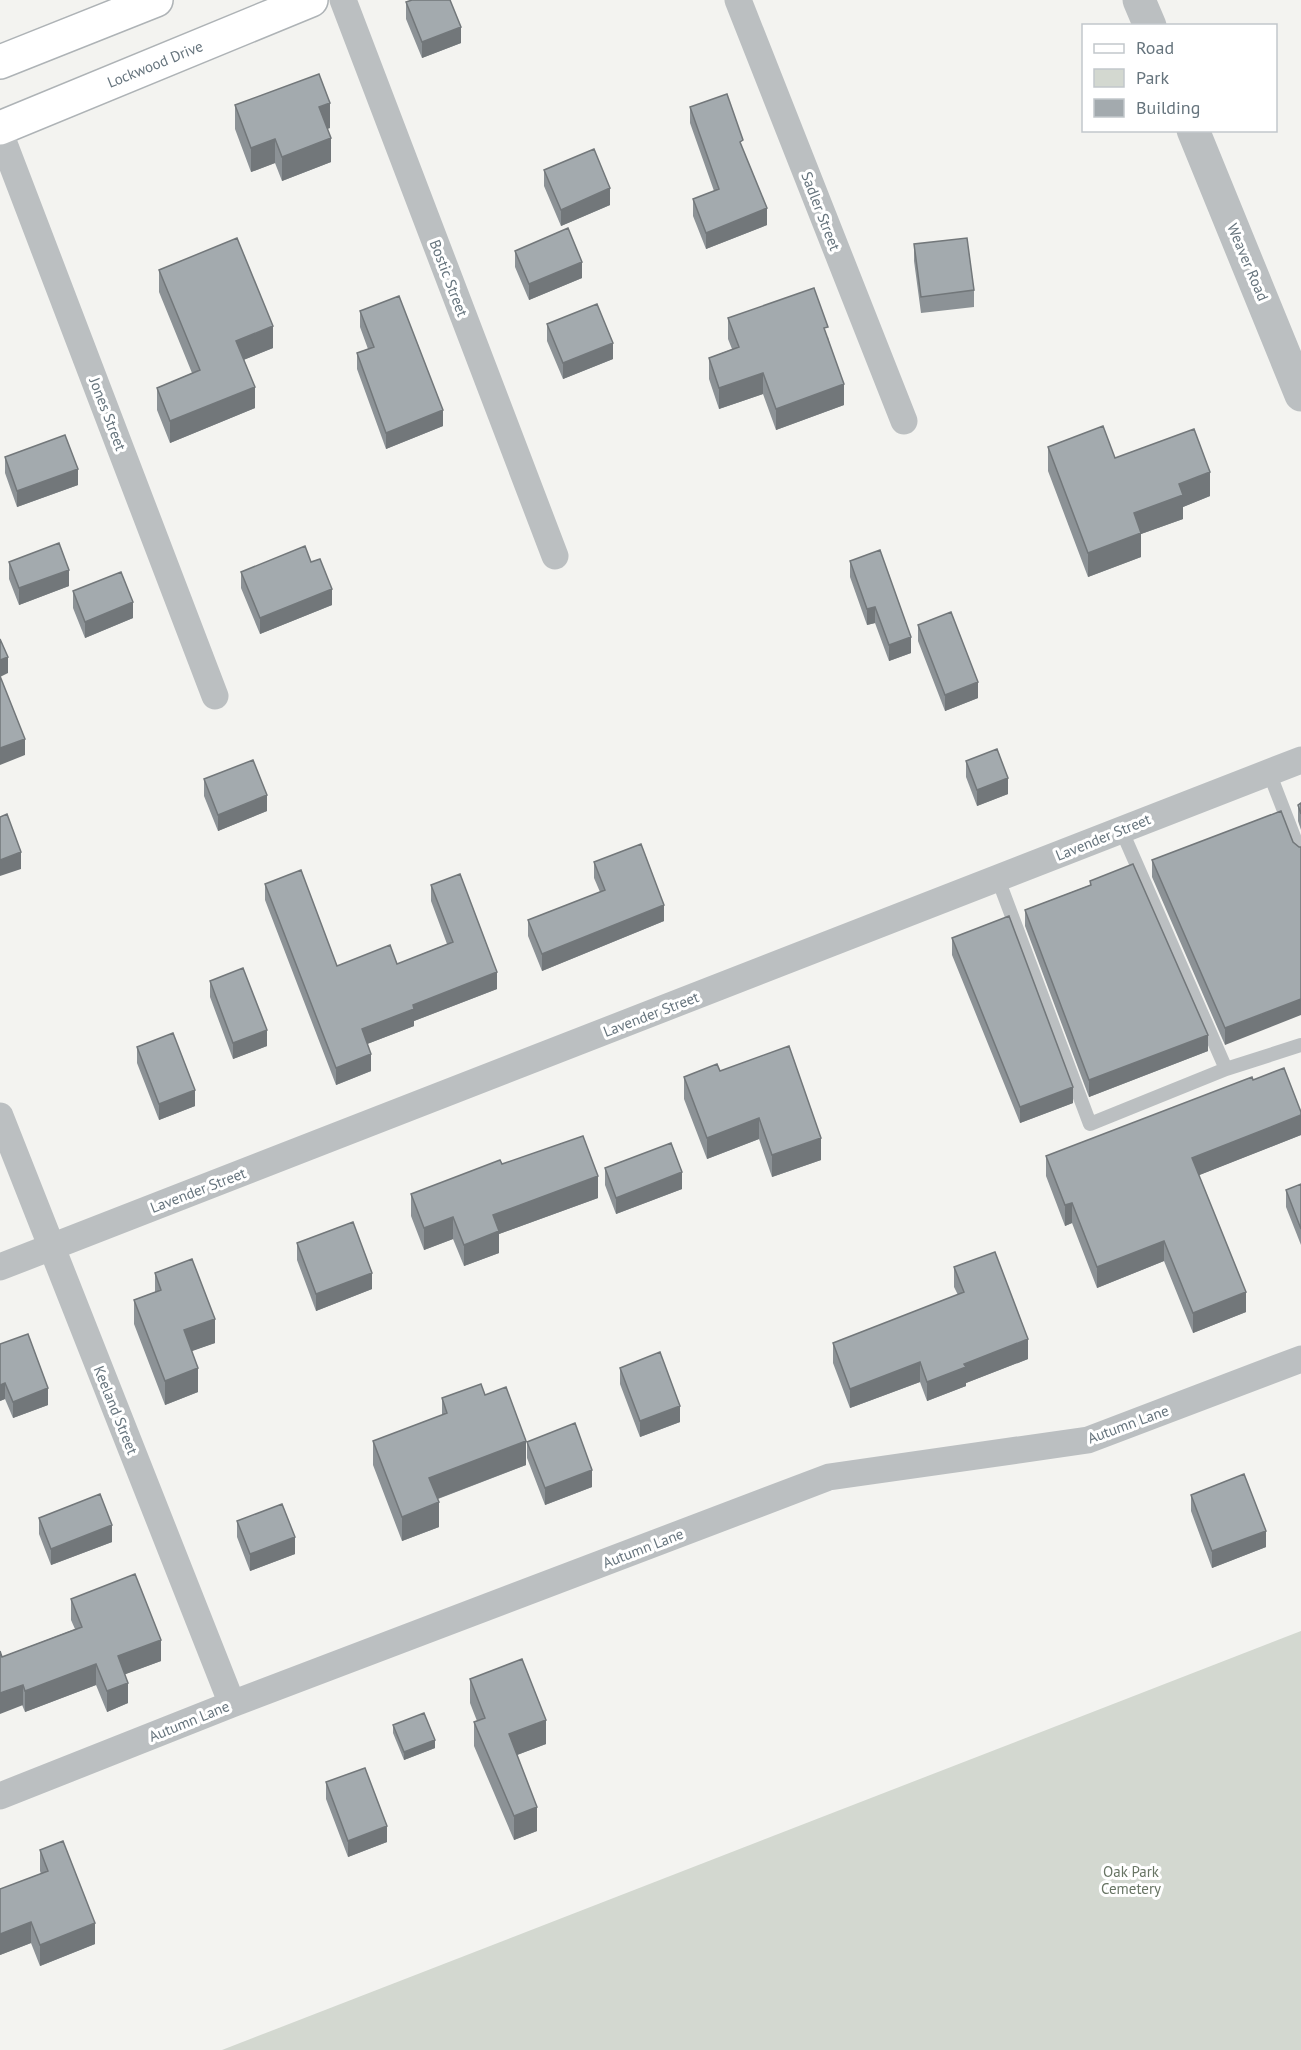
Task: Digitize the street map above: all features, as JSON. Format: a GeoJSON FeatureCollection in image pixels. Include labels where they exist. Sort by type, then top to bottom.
{"type":"FeatureCollection","features":[{"type":"Feature","properties":{"kind":"main road"},"geometry":{"type":"LineString","coordinates":[[0,63],[156,0]]}},
{"type":"Feature","properties":{"kind":"main road","name":"Lockwood Drive"},"geometry":{"type":"LineString","coordinates":[[0,128],[311,0]]}},
{"type":"Feature","properties":{"kind":"street","name":"Bostic Street"},"geometry":{"type":"LineString","coordinates":[[343,0],[555,556]]}},
{"type":"Feature","properties":{"kind":"street","name":"Sadler Street"},"geometry":{"type":"LineString","coordinates":[[738,0],[904,421]]}},
{"type":"Feature","properties":{"kind":"street"},"geometry":{"type":"LineString","coordinates":[[1139,0],[1149,24]]}},
{"type":"Feature","properties":{"kind":"street","name":"Weaver Road"},"geometry":{"type":"LineString","coordinates":[[1194,132],[1301,395]]}},
{"type":"Feature","properties":{"kind":"street","name":"Jones Street"},"geometry":{"type":"LineString","coordinates":[[0,133],[215,696]]}},
{"type":"Feature","properties":{"kind":"street","name":"Lavender Street"},"geometry":{"type":"LineString","coordinates":[[0,1267],[1301,760]]}},
{"type":"Feature","properties":{"kind":"street","name":"Keeland Street"},"geometry":{"type":"LineString","coordinates":[[0,1116],[232,1704]]}},
{"type":"Feature","properties":{"kind":"street","name":"Autumn Lane"},"geometry":{"type":"LineString","coordinates":[[0,1796],[232,1704],[829,1477],[1088,1440],[1301,1359]]}},
{"type":"Feature","properties":{"kind":"lane"},"geometry":{"type":"LineString","coordinates":[[1269,772],[1301,855]]}},
{"type":"Feature","properties":{"kind":"lane"},"geometry":{"type":"LineString","coordinates":[[1121,829],[1226,1068]]}},
{"type":"Feature","properties":{"kind":"lane"},"geometry":{"type":"LineString","coordinates":[[998,879],[1090,1124],[1226,1068],[1301,1045]]}},
{"type":"Feature","properties":{"kind":"green space","name":"Oak Park Cemetery"},"geometry":{"type":"Polygon","coordinates":[[[1301,1631],[1301,2050],[222,2050],[1301,1631]]]}},
{"type":"Feature","properties":{"kind":"building"},"geometry":{"type":"Polygon","coordinates":[[[450,0],[461,27],[422,42],[406,2],[450,0]]]}},
{"type":"Feature","properties":{"kind":"building"},"geometry":{"type":"Polygon","coordinates":[[[319,74],[330,103],[319,107],[331,138],[282,157],[275,139],[251,148],[235,105],[319,74]]]}},
{"type":"Feature","properties":{"kind":"building"},"geometry":{"type":"Polygon","coordinates":[[[727,94],[743,140],[740,142],[767,208],[706,233],[693,199],[719,189],[690,107],[727,94]]]}},
{"type":"Feature","properties":{"kind":"building"},"geometry":{"type":"Polygon","coordinates":[[[594,149],[610,188],[561,210],[544,170],[594,149]]]}},
{"type":"Feature","properties":{"kind":"building"},"geometry":{"type":"Polygon","coordinates":[[[568,228],[582,262],[529,284],[515,251],[568,228]]]}},
{"type":"Feature","properties":{"kind":"building"},"geometry":{"type":"Polygon","coordinates":[[[237,238],[273,326],[236,341],[255,387],[170,421],[157,388],[200,370],[159,270],[237,238]]]}},
{"type":"Feature","properties":{"kind":"building"},"geometry":{"type":"Polygon","coordinates":[[[967,238],[974,290],[921,297],[914,244],[967,238]]]}},
{"type":"Feature","properties":{"kind":"building"},"geometry":{"type":"Polygon","coordinates":[[[814,288],[828,327],[824,328],[844,384],[776,409],[763,373],[719,388],[709,358],[739,347],[728,318],[814,288]]]}},
{"type":"Feature","properties":{"kind":"building"},"geometry":{"type":"Polygon","coordinates":[[[399,296],[443,410],[386,433],[357,353],[374,347],[360,311],[399,296]]]}},
{"type":"Feature","properties":{"kind":"building"},"geometry":{"type":"Polygon","coordinates":[[[597,304],[613,343],[563,363],[547,324],[597,304]]]}},
{"type":"Feature","properties":{"kind":"building"},"geometry":{"type":"Polygon","coordinates":[[[1103,426],[1115,458],[1194,429],[1210,472],[1179,484],[1183,495],[1134,513],[1141,533],[1088,553],[1048,447],[1103,426]]]}},
{"type":"Feature","properties":{"kind":"building"},"geometry":{"type":"Polygon","coordinates":[[[65,435],[78,469],[17,491],[5,457],[65,435]]]}},
{"type":"Feature","properties":{"kind":"building"},"geometry":{"type":"Polygon","coordinates":[[[59,543],[69,570],[19,588],[9,562],[59,543]]]}},
{"type":"Feature","properties":{"kind":"building"},"geometry":{"type":"Polygon","coordinates":[[[305,546],[311,562],[320,559],[332,589],[260,618],[241,572],[305,546]]]}},
{"type":"Feature","properties":{"kind":"building"},"geometry":{"type":"Polygon","coordinates":[[[880,550],[911,637],[889,645],[875,607],[867,609],[850,561],[880,550]]]}},
{"type":"Feature","properties":{"kind":"building"},"geometry":{"type":"Polygon","coordinates":[[[121,572],[133,602],[85,622],[73,591],[121,572]]]}},
{"type":"Feature","properties":{"kind":"building"},"geometry":{"type":"Polygon","coordinates":[[[951,612],[978,682],[945,695],[918,625],[951,612]]]}},
{"type":"Feature","properties":{"kind":"building"},"geometry":{"type":"Polygon","coordinates":[[[0,639],[8,657],[0,660],[0,639]]]}},
{"type":"Feature","properties":{"kind":"building"},"geometry":{"type":"Polygon","coordinates":[[[0,676],[25,739],[0,748],[0,676]]]}},
{"type":"Feature","properties":{"kind":"building"},"geometry":{"type":"Polygon","coordinates":[[[997,749],[1008,778],[977,790],[966,761],[997,749]]]}},
{"type":"Feature","properties":{"kind":"building"},"geometry":{"type":"Polygon","coordinates":[[[253,760],[267,795],[218,815],[204,779],[253,760]]]}},
{"type":"Feature","properties":{"kind":"building"},"geometry":{"type":"Polygon","coordinates":[[[1281,811],[1293,842],[1301,847],[1301,999],[1225,1028],[1152,860],[1281,811]]]}},
{"type":"Feature","properties":{"kind":"building"},"geometry":{"type":"Polygon","coordinates":[[[7,814],[21,852],[0,860],[0,817],[7,814]]]}},
{"type":"Feature","properties":{"kind":"building"},"geometry":{"type":"Polygon","coordinates":[[[641,844],[664,905],[542,954],[528,920],[605,890],[594,862],[641,844]]]}},
{"type":"Feature","properties":{"kind":"building"},"geometry":{"type":"Polygon","coordinates":[[[1133,864],[1208,1035],[1089,1080],[1025,910],[1091,885],[1090,881],[1133,864]]]}},
{"type":"Feature","properties":{"kind":"building"},"geometry":{"type":"Polygon","coordinates":[[[301,870],[337,966],[390,945],[397,964],[453,942],[431,885],[460,874],[497,972],[413,1005],[414,1009],[362,1029],[371,1054],[336,1068],[265,884],[301,870]]]}},
{"type":"Feature","properties":{"kind":"building"},"geometry":{"type":"Polygon","coordinates":[[[1009,916],[1073,1087],[1020,1107],[952,938],[1009,916]]]}},
{"type":"Feature","properties":{"kind":"building"},"geometry":{"type":"Polygon","coordinates":[[[243,968],[267,1030],[233,1043],[210,981],[243,968]]]}},
{"type":"Feature","properties":{"kind":"building"},"geometry":{"type":"Polygon","coordinates":[[[173,1033],[195,1090],[159,1104],[137,1047],[173,1033]]]}},
{"type":"Feature","properties":{"kind":"building"},"geometry":{"type":"Polygon","coordinates":[[[789,1046],[821,1138],[772,1155],[759,1118],[707,1138],[684,1077],[717,1064],[720,1071],[789,1046]]]}},
{"type":"Feature","properties":{"kind":"building"},"geometry":{"type":"Polygon","coordinates":[[[1284,1068],[1301,1115],[1192,1158],[1246,1292],[1193,1313],[1164,1241],[1097,1267],[1072,1203],[1065,1205],[1046,1156],[1252,1077],[1253,1080],[1284,1068]]]}},
{"type":"Feature","properties":{"kind":"building"},"geometry":{"type":"Polygon","coordinates":[[[583,1136],[598,1176],[493,1215],[499,1231],[464,1245],[453,1217],[424,1228],[411,1194],[500,1160],[502,1164],[583,1136]]]}},
{"type":"Feature","properties":{"kind":"building"},"geometry":{"type":"Polygon","coordinates":[[[671,1143],[682,1172],[616,1198],[605,1168],[671,1143]]]}},
{"type":"Feature","properties":{"kind":"building"},"geometry":{"type":"Polygon","coordinates":[[[1301,1184],[1301,1229],[1286,1190],[1301,1184]]]}},
{"type":"Feature","properties":{"kind":"building"},"geometry":{"type":"Polygon","coordinates":[[[353,1222],[372,1273],[316,1294],[297,1243],[353,1222]]]}},
{"type":"Feature","properties":{"kind":"building"},"geometry":{"type":"Polygon","coordinates":[[[995,1252],[1028,1339],[964,1364],[966,1367],[927,1382],[920,1362],[850,1389],[833,1343],[964,1292],[954,1267],[995,1252]]]}},
{"type":"Feature","properties":{"kind":"building"},"geometry":{"type":"Polygon","coordinates":[[[192,1259],[215,1319],[184,1330],[198,1368],[165,1381],[134,1300],[161,1290],[155,1273],[192,1259]]]}},
{"type":"Feature","properties":{"kind":"building"},"geometry":{"type":"Polygon","coordinates":[[[28,1334],[48,1388],[13,1402],[5,1383],[0,1385],[0,1344],[28,1334]]]}},
{"type":"Feature","properties":{"kind":"building"},"geometry":{"type":"Polygon","coordinates":[[[660,1352],[680,1406],[640,1421],[620,1368],[660,1352]]]}},
{"type":"Feature","properties":{"kind":"building"},"geometry":{"type":"Polygon","coordinates":[[[481,1384],[485,1395],[506,1387],[526,1441],[429,1478],[439,1502],[402,1517],[373,1441],[447,1413],[442,1398],[481,1384]]]}},
{"type":"Feature","properties":{"kind":"building"},"geometry":{"type":"Polygon","coordinates":[[[575,1423],[592,1470],[545,1488],[527,1442],[575,1423]]]}},
{"type":"Feature","properties":{"kind":"building"},"geometry":{"type":"Polygon","coordinates":[[[1244,1474],[1266,1531],[1212,1551],[1191,1495],[1244,1474]]]}},
{"type":"Feature","properties":{"kind":"building"},"geometry":{"type":"Polygon","coordinates":[[[100,1494],[112,1525],[51,1549],[39,1518],[100,1494]]]}},
{"type":"Feature","properties":{"kind":"building"},"geometry":{"type":"Polygon","coordinates":[[[282,1504],[295,1537],[250,1554],[237,1521],[282,1504]]]}},
{"type":"Feature","properties":{"kind":"building"},"geometry":{"type":"Polygon","coordinates":[[[135,1574],[161,1640],[118,1656],[128,1683],[107,1691],[96,1664],[25,1691],[23,1685],[0,1693],[0,1651],[2,1657],[82,1627],[71,1599],[135,1574]]]}},
{"type":"Feature","properties":{"kind":"building"},"geometry":{"type":"Polygon","coordinates":[[[522,1659],[546,1720],[509,1734],[537,1807],[514,1816],[474,1722],[485,1718],[470,1679],[522,1659]]]}},
{"type":"Feature","properties":{"kind":"building"},"geometry":{"type":"Polygon","coordinates":[[[424,1713],[435,1740],[404,1752],[393,1725],[424,1713]]]}},
{"type":"Feature","properties":{"kind":"building"},"geometry":{"type":"Polygon","coordinates":[[[365,1768],[387,1826],[348,1841],[326,1782],[365,1768]]]}},
{"type":"Feature","properties":{"kind":"building"},"geometry":{"type":"Polygon","coordinates":[[[63,1841],[95,1923],[40,1945],[31,1922],[0,1934],[0,1889],[48,1871],[40,1850],[63,1841]]]}}]}
